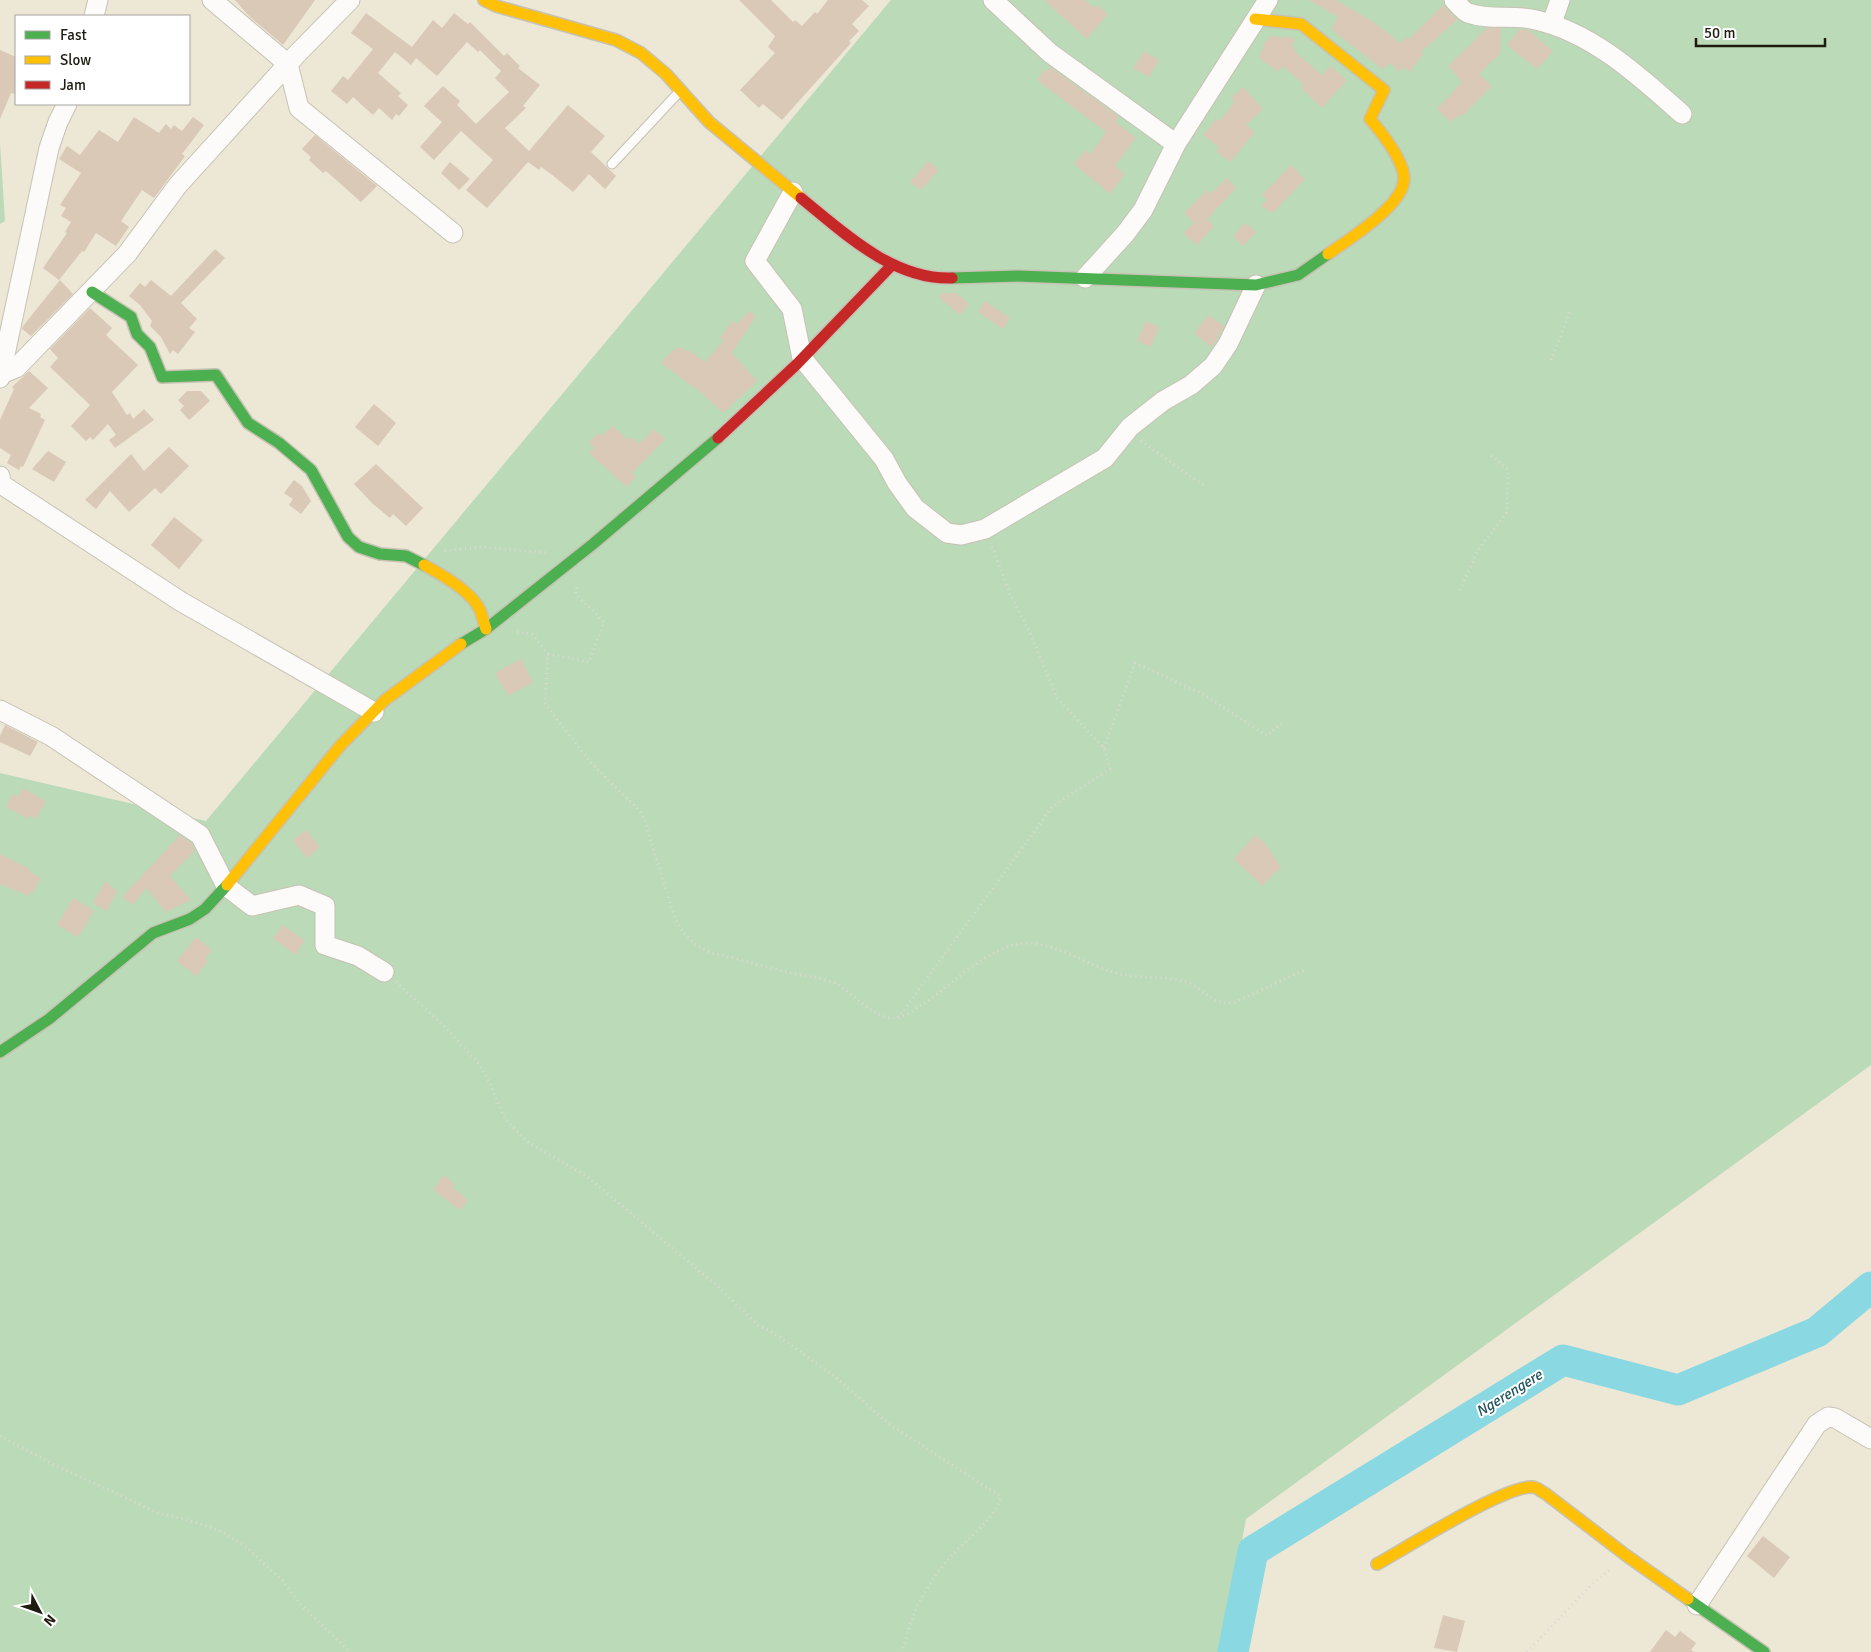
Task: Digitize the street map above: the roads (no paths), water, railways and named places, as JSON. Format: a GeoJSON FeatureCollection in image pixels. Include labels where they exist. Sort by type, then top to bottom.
{"type":"FeatureCollection","features":[{"type":"Feature","properties":{"kind":"street"},"geometry":{"type":"LineString","coordinates":[[94,15],[98,0]]}},
{"type":"Feature","properties":{"kind":"street"},"geometry":{"type":"LineString","coordinates":[[212,0],[288,64],[299,108],[453,233]]}},
{"type":"Feature","properties":{"kind":"street"},"geometry":{"type":"LineString","coordinates":[[1,376],[16,368],[92,292],[127,254],[178,185],[288,64],[350,0]]}},
{"type":"Feature","properties":{"kind":"street"},"geometry":{"type":"LineString","coordinates":[[484,0],[496,6],[580,29],[630,46],[666,74],[709,122],[857,243],[892,265],[930,277],[1085,278],[1256,285],[1298,275],[1353,237],[1395,201],[1404,180],[1398,158],[1370,119],[1384,90],[1301,24],[1255,19]]}},
{"type":"Feature","properties":{"kind":"street"},"geometry":{"type":"LineString","coordinates":[[993,0],[1050,53],[1176,144]]}},
{"type":"Feature","properties":{"kind":"street"},"geometry":{"type":"LineString","coordinates":[[1085,278],[1125,234],[1143,210],[1176,144],[1268,0]]}},
{"type":"Feature","properties":{"kind":"street"},"geometry":{"type":"LineString","coordinates":[[1454,0],[1466,13],[1501,18],[1526,17],[1552,23],[1581,37],[1610,55],[1646,82],[1682,114]]}},
{"type":"Feature","properties":{"kind":"street"},"geometry":{"type":"LineString","coordinates":[[1552,23],[1560,0]]}},
{"type":"Feature","properties":{"kind":"street"},"geometry":{"type":"LineString","coordinates":[[1,376],[49,148],[66,105]]}},
{"type":"Feature","properties":{"kind":"street"},"geometry":{"type":"LineString","coordinates":[[793,192],[755,261],[792,309],[802,358],[884,459],[897,483],[915,508],[948,533],[961,534],[985,529],[1105,458],[1130,427],[1191,385],[1213,366],[1228,344],[1256,285]]}},
{"type":"Feature","properties":{"kind":"street"},"geometry":{"type":"LineString","coordinates":[[0,1052],[49,1019],[153,933],[197,914],[226,886],[262,839],[340,746],[385,700],[421,672],[486,629],[689,466],[773,390],[892,265]]}},
{"type":"Feature","properties":{"kind":"street"},"geometry":{"type":"LineString","coordinates":[[92,292],[131,317],[136,334],[150,347],[162,377],[216,375],[248,423],[279,443],[311,470],[348,537],[359,547],[380,554],[406,556],[442,574],[479,608],[486,629]]}},
{"type":"Feature","properties":{"kind":"street"},"geometry":{"type":"LineString","coordinates":[[0,476],[1,484],[180,601],[374,712]]}},
{"type":"Feature","properties":{"kind":"street"},"geometry":{"type":"LineString","coordinates":[[0,710],[51,736],[200,835],[226,886],[252,906],[299,894],[325,906],[325,945],[358,956],[384,972]]}},
{"type":"Feature","properties":{"kind":"street"},"geometry":{"type":"LineString","coordinates":[[1697,1605],[1817,1424],[1828,1417],[1835,1418],[1871,1439]]}},
{"type":"Feature","properties":{"kind":"street"},"geometry":{"type":"LineString","coordinates":[[1377,1564],[1483,1506],[1517,1490],[1533,1487],[1546,1494],[1627,1556],[1764,1652]]}},
{"type":"Feature","properties":{"kind":"lane"},"geometry":{"type":"LineString","coordinates":[[612,164],[680,91]]}},
{"type":"Feature","properties":{"kind":"waterway","name":"Ngerengere"},"geometry":{"type":"LineString","coordinates":[[1233,1652],[1253,1551],[1563,1360],[1678,1390],[1817,1332],[1871,1287]]}}]}
